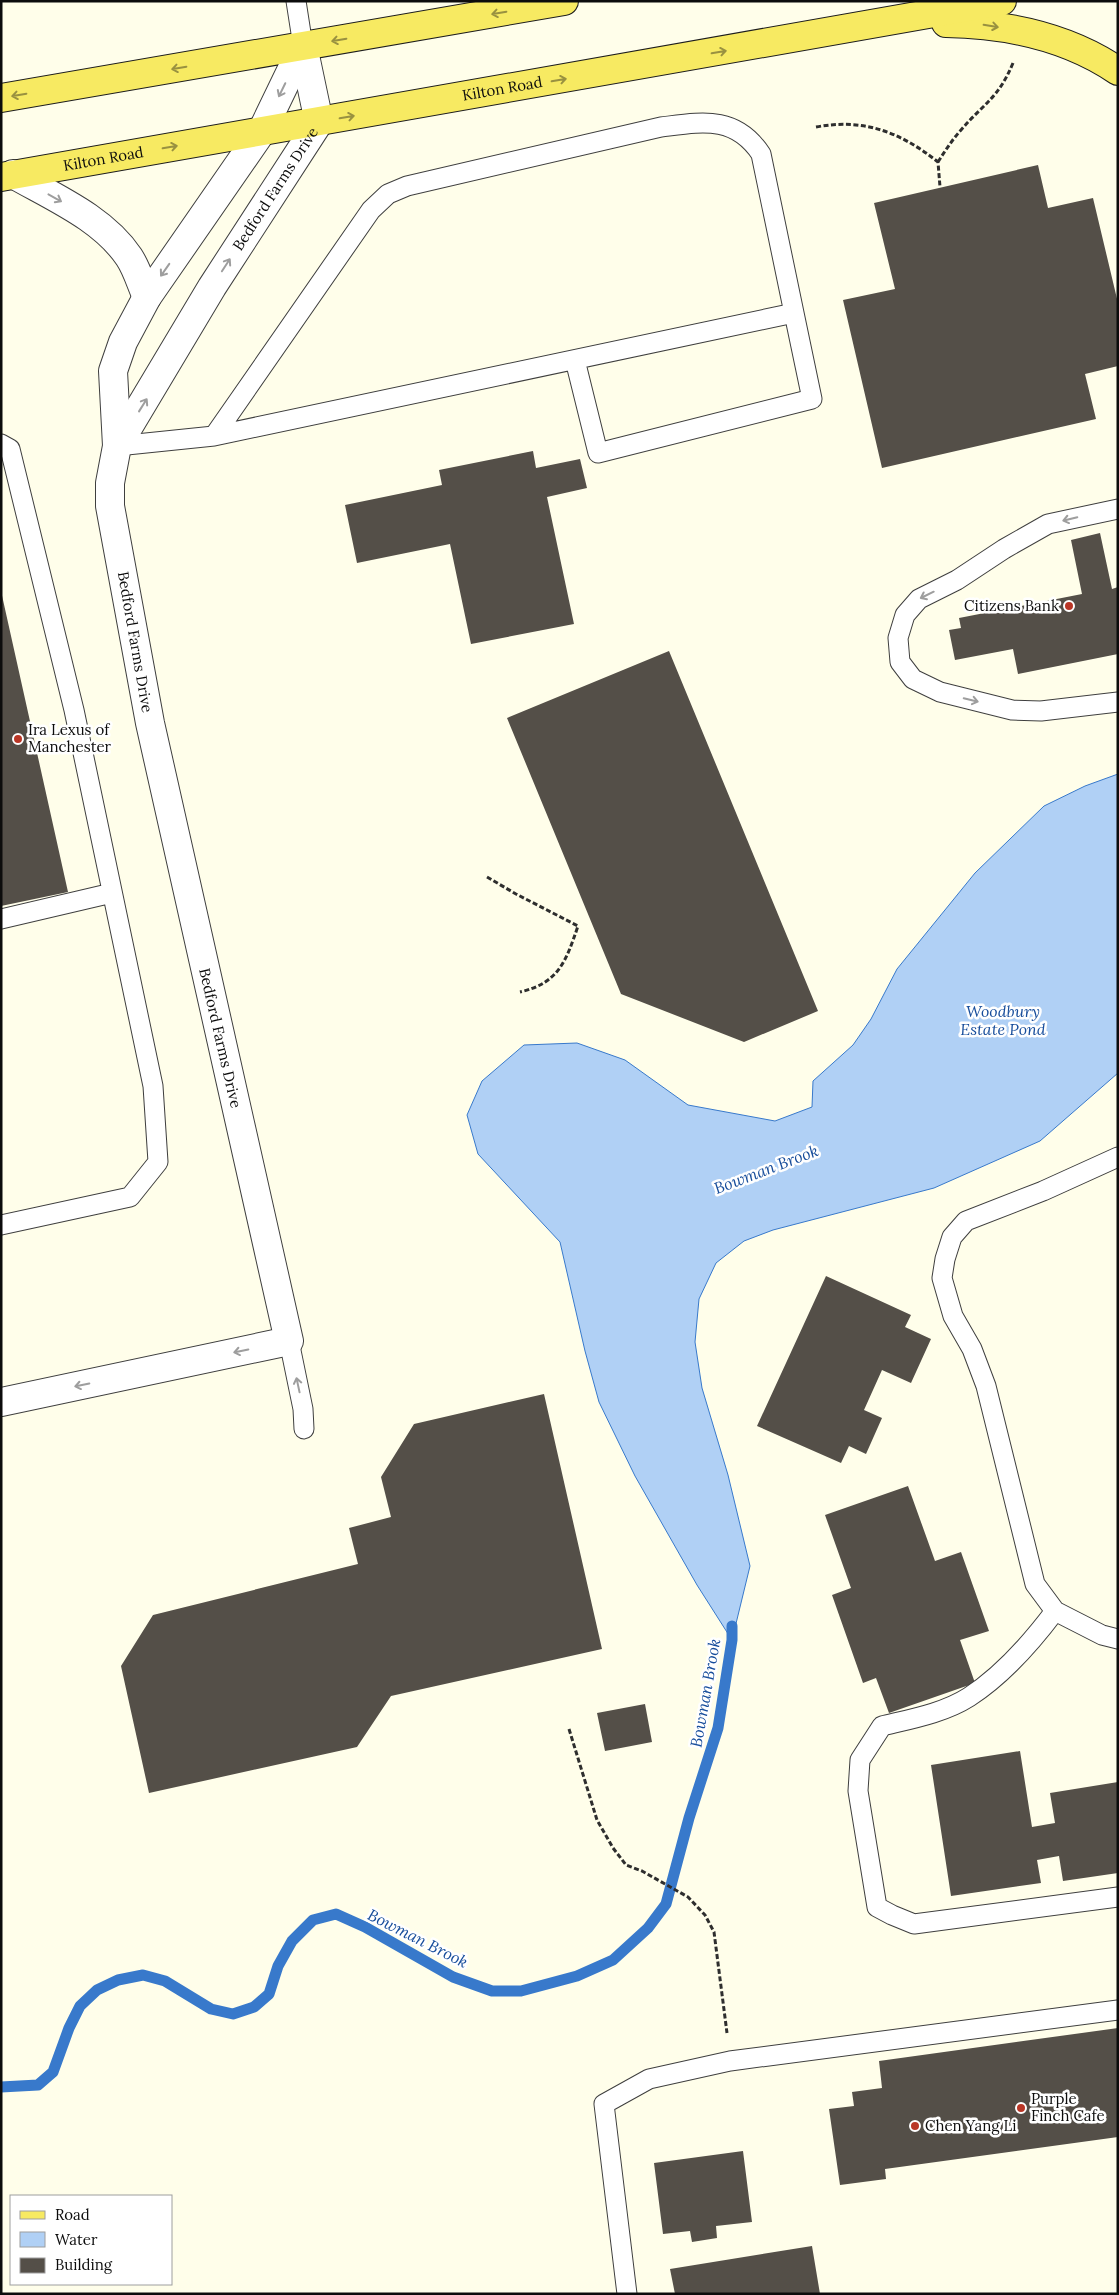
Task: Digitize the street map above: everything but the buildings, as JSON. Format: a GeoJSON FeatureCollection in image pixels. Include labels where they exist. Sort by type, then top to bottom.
{"type":"FeatureCollection","features":[{"type":"Feature","properties":{"kind":"main road"},"geometry":{"type":"LineString","coordinates":[[1,98],[564,1]]}},
{"type":"Feature","properties":{"kind":"main road","name":"Kilton Road"},"geometry":{"type":"LineString","coordinates":[[7,175],[262,132],[1002,1]]}},
{"type":"Feature","properties":{"kind":"main road"},"geometry":{"type":"LineString","coordinates":[[890,22],[976,24],[1027,32],[1074,47],[1118,71]]}},
{"type":"Feature","properties":{"kind":"street","name":"Bedford Farms Drive"},"geometry":{"type":"LineString","coordinates":[[117,446],[212,287],[319,122],[303,46]]}},
{"type":"Feature","properties":{"kind":"street","name":"Bedford Farms Drive"},"geometry":{"type":"LineString","coordinates":[[289,1341],[150,723],[110,506],[110,483],[117,446],[113,371],[123,342],[147,296],[262,132],[303,46]]}},
{"type":"Feature","properties":{"kind":"street"},"geometry":{"type":"LineString","coordinates":[[7,175],[75,209],[114,238],[130,258],[147,296]]}},
{"type":"Feature","properties":{"kind":"street"},"geometry":{"type":"LineString","coordinates":[[1,1402],[289,1341]]}},
{"type":"Feature","properties":{"kind":"lane"},"geometry":{"type":"LineString","coordinates":[[296,1],[303,46]]}},
{"type":"Feature","properties":{"kind":"lane"},"geometry":{"type":"LineString","coordinates":[[214,436],[371,210],[388,194],[407,186],[662,127],[694,123],[717,124],[735,128],[751,139],[761,154],[812,399],[598,453],[575,360]]}},
{"type":"Feature","properties":{"kind":"lane"},"geometry":{"type":"LineString","coordinates":[[117,446],[214,436],[794,312]]}},
{"type":"Feature","properties":{"kind":"lane"},"geometry":{"type":"LineString","coordinates":[[1,444],[10,449],[74,710],[153,1086],[158,1162],[130,1197],[1,1226]]}},
{"type":"Feature","properties":{"kind":"lane"},"geometry":{"type":"LineString","coordinates":[[1118,509],[1048,524],[1004,549],[957,580],[919,599],[905,615],[898,638],[900,662],[912,680],[940,692],[1012,710],[1042,711],[1118,702]]}},
{"type":"Feature","properties":{"kind":"lane"},"geometry":{"type":"LineString","coordinates":[[1,919],[112,893]]}},
{"type":"Feature","properties":{"kind":"lane"},"geometry":{"type":"LineString","coordinates":[[1118,1156],[1043,1191],[966,1221],[952,1237],[945,1259],[942,1278],[953,1316],[972,1349],[986,1386],[1035,1584],[1055,1611],[1102,1635],[1118,1640]]}},
{"type":"Feature","properties":{"kind":"lane"},"geometry":{"type":"LineString","coordinates":[[289,1341],[303,1409],[304,1429]]}},
{"type":"Feature","properties":{"kind":"lane"},"geometry":{"type":"LineString","coordinates":[[1055,1611],[1038,1634],[1016,1658],[968,1698],[931,1714],[882,1726],[860,1760],[858,1791],[877,1907],[914,1924],[1118,1897]]}},
{"type":"Feature","properties":{"kind":"lane"},"geometry":{"type":"LineString","coordinates":[[627,2294],[604,2104],[649,2079],[730,2061],[1118,2010]]}},
{"type":"Feature","properties":{"kind":"path"},"geometry":{"type":"LineString","coordinates":[[940,187],[938,162],[961,129],[994,98],[1004,84],[1014,60]]}},
{"type":"Feature","properties":{"kind":"path"},"geometry":{"type":"LineString","coordinates":[[816,127],[836,123],[874,127],[898,136],[938,162]]}},
{"type":"Feature","properties":{"kind":"path"},"geometry":{"type":"LineString","coordinates":[[487,877],[578,926],[561,967],[550,981],[533,989],[520,992]]}},
{"type":"Feature","properties":{"kind":"path"},"geometry":{"type":"LineString","coordinates":[[569,1729],[597,1820],[613,1848],[626,1865],[642,1871],[688,1897],[705,1915],[714,1932],[730,2061]]}},
{"type":"Feature","properties":{"kind":"water","name":"Woodbury Estate Pond"},"geometry":{"type":"Polygon","coordinates":[[[1118,774],[1118,1073],[1040,1141],[934,1188],[773,1230],[744,1241],[716,1263],[699,1299],[695,1342],[702,1388],[728,1475],[750,1566],[732,1640],[697,1585],[635,1476],[599,1402],[585,1351],[560,1242],[478,1154],[467,1115],[482,1081],[524,1045],[577,1043],[625,1060],[688,1105],[775,1121],[812,1107],[813,1081],[853,1045],[871,1019],[897,969],[975,873],[1044,806],[1085,786],[1118,774]]]}},
{"type":"Feature","properties":{"kind":"waterway","name":"Bowman Brook"},"geometry":{"type":"LineString","coordinates":[[1,2087],[38,2085],[53,2072],[69,2028],[80,2006],[97,1990],[118,1980],[143,1975],[165,1981],[211,2009],[233,2014],[254,2007],[269,1994],[278,1966],[292,1941],[313,1920],[336,1914],[365,1927],[453,1977],[492,1991],[521,1991],[577,1976],[613,1960],[648,1928],[666,1904],[689,1818],[718,1728],[732,1640],[732,1626]]}},
{"type":"Feature","properties":{"kind":"place","name":"Citizens Bank"},"geometry":{"type":"Point","coordinates":[1069,606]}},
{"type":"Feature","properties":{"kind":"place","name":"Ira Lexus of Manchester"},"geometry":{"type":"Point","coordinates":[18,739]}},
{"type":"Feature","properties":{"kind":"place","name":"Purple Finch Cafe"},"geometry":{"type":"Point","coordinates":[1021,2108]}},
{"type":"Feature","properties":{"kind":"place","name":"Chen Yang Li"},"geometry":{"type":"Point","coordinates":[915,2126]}}]}
